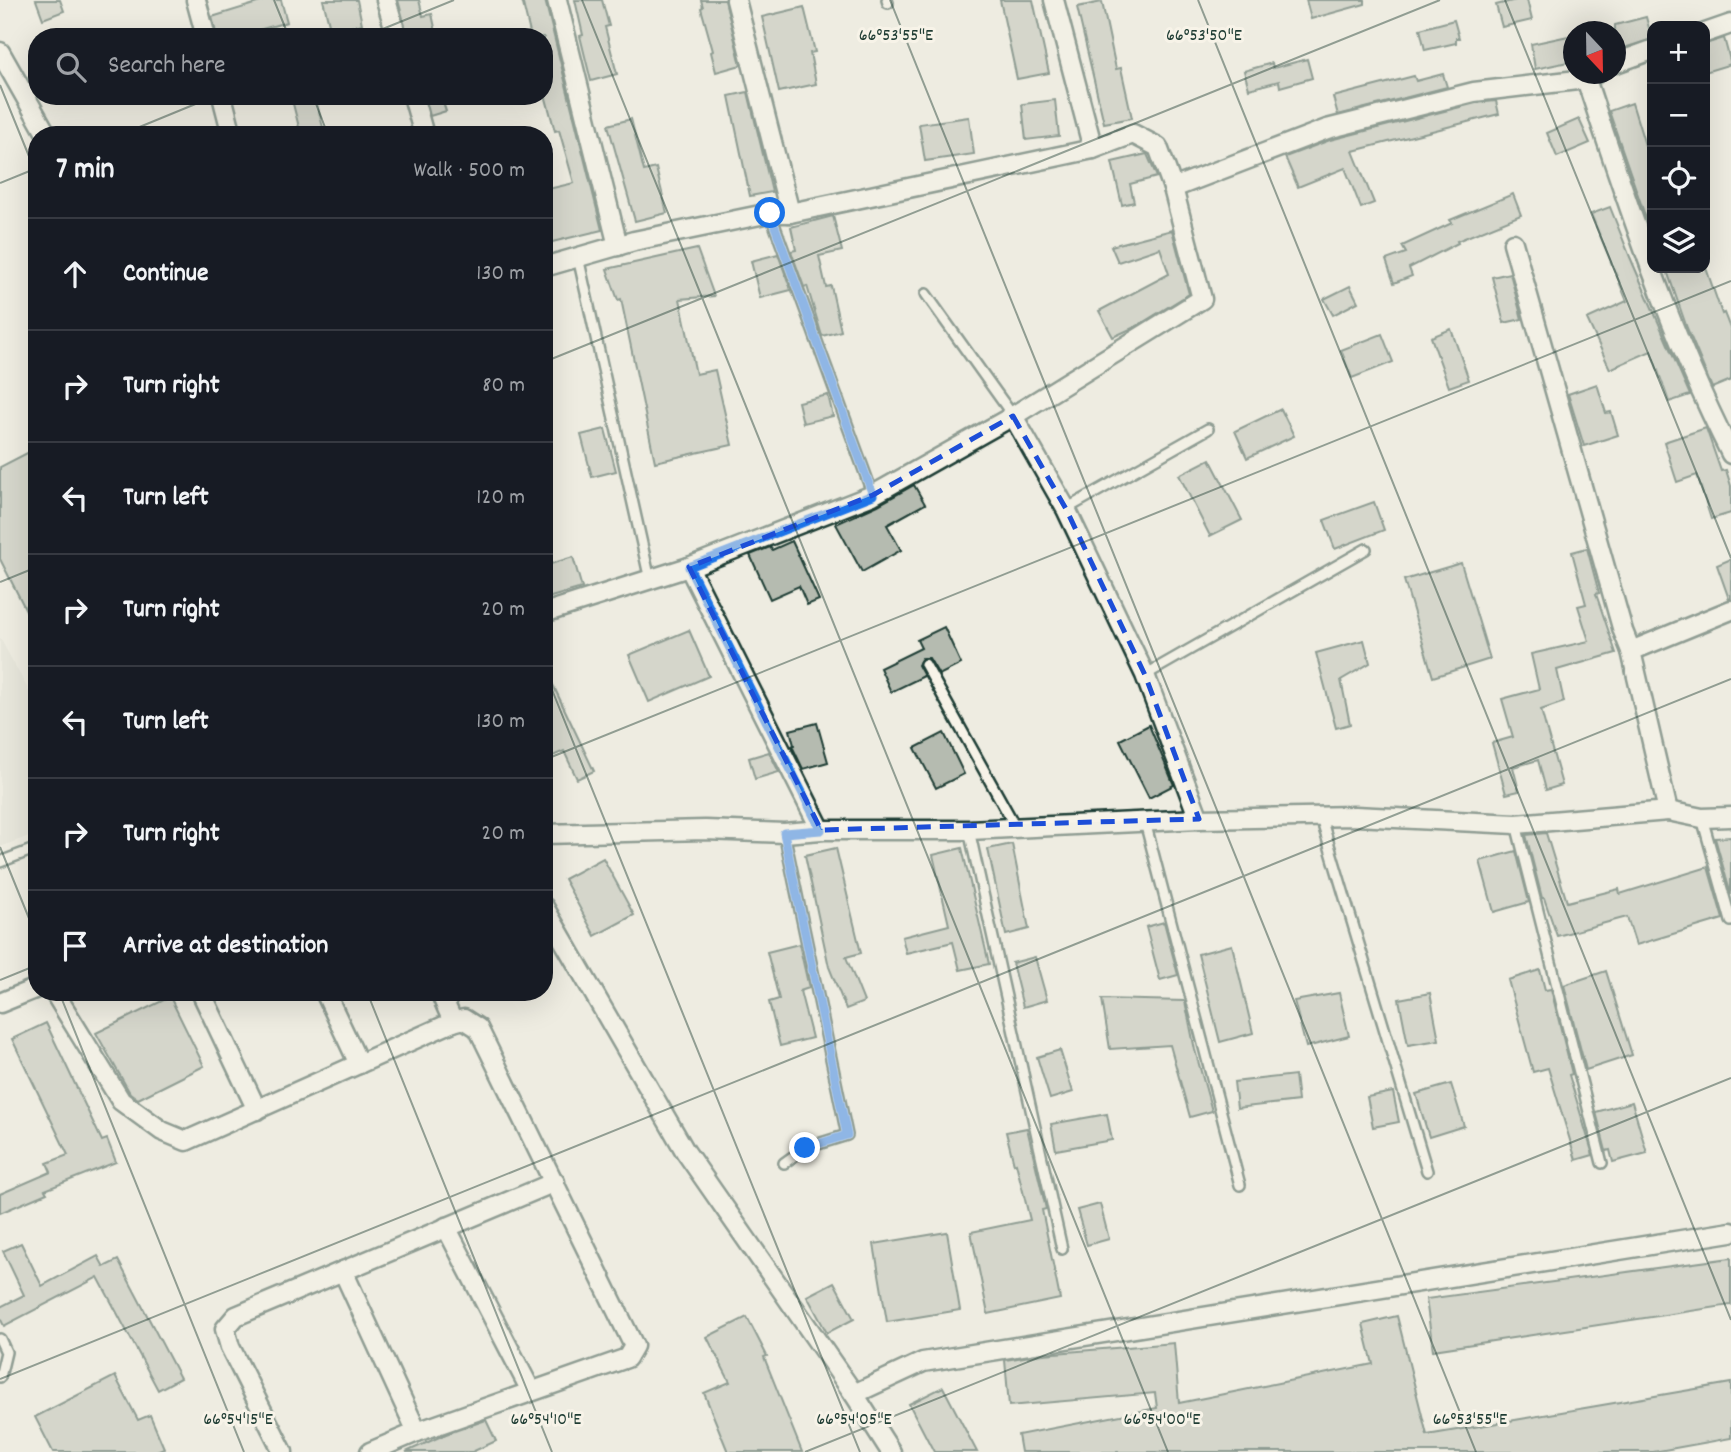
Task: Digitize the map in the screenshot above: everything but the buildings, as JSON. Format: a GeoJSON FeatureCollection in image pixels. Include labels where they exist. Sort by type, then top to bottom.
{"type":"FeatureCollection","features":[{"type":"Feature","properties":{"kind":"street"},"geometry":{"type":"LineString","coordinates":[[196,0],[204,28]]}},
{"type":"Feature","properties":{"kind":"street"},"geometry":{"type":"LineString","coordinates":[[386,0],[394,28]]}},
{"type":"Feature","properties":{"kind":"street"},"geometry":{"type":"LineString","coordinates":[[557,0],[618,246]]}},
{"type":"Feature","properties":{"kind":"street"},"geometry":{"type":"LineString","coordinates":[[736,0],[790,213]]}},
{"type":"Feature","properties":{"kind":"street"},"geometry":{"type":"LineString","coordinates":[[1054,0],[1093,149]]}},
{"type":"Feature","properties":{"kind":"street"},"geometry":{"type":"LineString","coordinates":[[1710,31],[1731,24]]}},
{"type":"Feature","properties":{"kind":"street"},"geometry":{"type":"LineString","coordinates":[[0,52],[28,101]]}},
{"type":"Feature","properties":{"kind":"street"},"geometry":{"type":"LineString","coordinates":[[1626,59],[1647,52]]}},
{"type":"Feature","properties":{"kind":"street"},"geometry":{"type":"LineString","coordinates":[[1173,188],[1327,130],[1474,92],[1563,80]]}},
{"type":"Feature","properties":{"kind":"street"},"geometry":{"type":"LineString","coordinates":[[1593,84],[1633,221],[1699,390],[1731,454]]}},
{"type":"Feature","properties":{"kind":"street"},"geometry":{"type":"LineString","coordinates":[[30,105],[42,126]]}},
{"type":"Feature","properties":{"kind":"street"},"geometry":{"type":"LineString","coordinates":[[224,105],[230,126]]}},
{"type":"Feature","properties":{"kind":"street"},"geometry":{"type":"LineString","coordinates":[[416,105],[421,126]]}},
{"type":"Feature","properties":{"kind":"street"},"geometry":{"type":"LineString","coordinates":[[553,264],[618,246],[770,213],[790,213],[1093,149],[1133,134],[1158,147],[1173,188],[1202,299],[1013,416],[873,495],[689,567],[553,610]]}},
{"type":"Feature","properties":{"kind":"street"},"geometry":{"type":"LineString","coordinates":[[1513,243],[1583,493],[1631,651],[1668,811]]}},
{"type":"Feature","properties":{"kind":"street"},"geometry":{"type":"LineString","coordinates":[[1013,416],[1066,509],[1145,675],[1199,819]]}},
{"type":"Feature","properties":{"kind":"street"},"geometry":{"type":"LineString","coordinates":[[689,567],[821,830]]}},
{"type":"Feature","properties":{"kind":"street"},"geometry":{"type":"LineString","coordinates":[[1631,651],[1731,610]]}},
{"type":"Feature","properties":{"kind":"street"},"geometry":{"type":"LineString","coordinates":[[553,834],[705,830],[784,833],[821,830],[969,830],[1199,819],[1355,816],[1516,824],[1668,811],[1702,818],[1731,817]]}},
{"type":"Feature","properties":{"kind":"street"},"geometry":{"type":"LineString","coordinates":[[553,923],[685,1151],[854,1394],[891,1452]]}},
{"type":"Feature","properties":{"kind":"street"},"geometry":{"type":"LineString","coordinates":[[0,1003],[28,992]]}},
{"type":"Feature","properties":{"kind":"street"},"geometry":{"type":"LineString","coordinates":[[60,1001],[121,1101],[162,1131],[186,1141],[453,1022],[464,1019],[478,1028],[634,1346],[627,1358],[417,1432],[370,1452]]}},
{"type":"Feature","properties":{"kind":"street"},"geometry":{"type":"LineString","coordinates":[[205,1001],[257,1110]]}},
{"type":"Feature","properties":{"kind":"street"},"geometry":{"type":"LineString","coordinates":[[329,1001],[359,1064]]}},
{"type":"Feature","properties":{"kind":"street"},"geometry":{"type":"LineString","coordinates":[[444,1001],[453,1022]]}},
{"type":"Feature","properties":{"kind":"street"},"geometry":{"type":"LineString","coordinates":[[284,1452],[230,1347],[225,1329],[236,1316],[555,1182]]}},
{"type":"Feature","properties":{"kind":"street"},"geometry":{"type":"LineString","coordinates":[[446,1227],[531,1391]]}},
{"type":"Feature","properties":{"kind":"street"},"geometry":{"type":"LineString","coordinates":[[854,1394],[923,1362],[1731,1233]]}},
{"type":"Feature","properties":{"kind":"street"},"geometry":{"type":"LineString","coordinates":[[343,1271],[417,1432]]}},
{"type":"Feature","properties":{"kind":"lane"},"geometry":{"type":"LineString","coordinates":[[770,213],[873,495]]}},
{"type":"Feature","properties":{"kind":"lane"},"geometry":{"type":"LineString","coordinates":[[578,257],[650,580]]}},
{"type":"Feature","properties":{"kind":"lane"},"geometry":{"type":"LineString","coordinates":[[926,295],[1013,416]]}},
{"type":"Feature","properties":{"kind":"lane"},"geometry":{"type":"LineString","coordinates":[[1066,509],[1208,429]]}},
{"type":"Feature","properties":{"kind":"lane"},"geometry":{"type":"LineString","coordinates":[[1145,675],[1366,549]]}},
{"type":"Feature","properties":{"kind":"lane"},"geometry":{"type":"LineString","coordinates":[[925,664],[1016,828]]}},
{"type":"Feature","properties":{"kind":"lane"},"geometry":{"type":"LineString","coordinates":[[1321,818],[1427,1171]]}},
{"type":"Feature","properties":{"kind":"lane"},"geometry":{"type":"LineString","coordinates":[[1702,818],[1731,921]]}},
{"type":"Feature","properties":{"kind":"lane"},"geometry":{"type":"LineString","coordinates":[[1146,822],[1241,1185]]}},
{"type":"Feature","properties":{"kind":"lane"},"geometry":{"type":"LineString","coordinates":[[1516,824],[1602,1163]]}},
{"type":"Feature","properties":{"kind":"lane"},"geometry":{"type":"LineString","coordinates":[[969,830],[1062,1250]]}},
{"type":"Feature","properties":{"kind":"lane"},"geometry":{"type":"LineString","coordinates":[[784,833],[847,1135],[805,1148],[784,1163]]}},
{"type":"Feature","properties":{"kind":"lane"},"geometry":{"type":"LineString","coordinates":[[0,862],[28,851]]}},
{"type":"Feature","properties":{"kind":"lane"},"geometry":{"type":"LineString","coordinates":[[0,1339],[6,1352],[0,1377]]}},
{"type":"Feature","properties":{"kind":"highlighted area"},"geometry":{"type":"Polygon","coordinates":[[[1013,416],[1066,509],[1145,675],[1199,819],[821,830],[689,567],[873,495],[1013,416]]]}},
{"type":"Feature","properties":{"kind":"shaded area"},"geometry":{"type":"Polygon","coordinates":[[[0,638],[28,689],[28,836],[0,847],[0,638]]]}},
{"type":"Feature","properties":{"kind":"route"},"geometry":{"type":"LineString","coordinates":[[770,213],[873,495],[689,567],[821,830],[784,833],[847,1135],[805,1148]]}}]}
